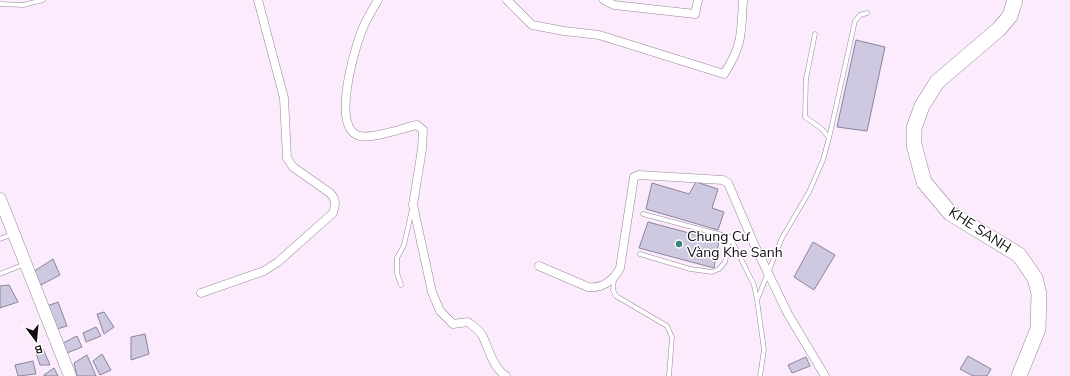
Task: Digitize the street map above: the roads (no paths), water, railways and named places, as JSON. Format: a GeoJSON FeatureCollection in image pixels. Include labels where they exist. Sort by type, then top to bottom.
{"type":"FeatureCollection","features":[{"type":"Feature","properties":{"kind":"highway","name":"KHE SANH"},"geometry":{"type":"LineString","coordinates":[[1017,1],[1010,16],[999,29],[937,82],[922,106],[914,128],[914,145],[924,182],[950,213],[1018,255],[1035,278],[1039,294],[1038,329],[1019,376]]}},
{"type":"Feature","properties":{"kind":"street"},"geometry":{"type":"LineString","coordinates":[[201,293],[264,271],[278,262],[333,213],[336,205],[334,198],[330,193],[293,167],[287,158],[284,98],[258,0]]}},
{"type":"Feature","properties":{"kind":"street"},"geometry":{"type":"LineString","coordinates":[[378,0],[362,30],[350,70],[344,102],[348,123],[353,132],[360,136],[376,136],[417,125],[422,130],[422,149],[413,205],[432,292],[440,311],[453,324],[468,322],[481,333],[501,373],[506,376]]}},
{"type":"Feature","properties":{"kind":"street"},"geometry":{"type":"LineString","coordinates":[[507,0],[532,25],[564,31],[599,35],[724,74],[736,55],[741,37],[743,0]]}},
{"type":"Feature","properties":{"kind":"street"},"geometry":{"type":"LineString","coordinates":[[604,0],[614,5],[695,14],[698,0]]}},
{"type":"Feature","properties":{"kind":"street"},"geometry":{"type":"LineString","coordinates":[[539,266],[588,286],[597,287],[614,279],[622,262],[634,177],[639,175],[723,180],[728,183],[768,274],[788,314],[825,376]]}},
{"type":"Feature","properties":{"kind":"street"},"geometry":{"type":"LineString","coordinates":[[0,199],[70,376]]}},
{"type":"Feature","properties":{"kind":"lane"},"geometry":{"type":"LineString","coordinates":[[0,4],[23,5],[44,0]]}},
{"type":"Feature","properties":{"kind":"lane"},"geometry":{"type":"LineString","coordinates":[[757,300],[782,238],[809,192],[823,160],[855,21],[860,15],[867,12]]}},
{"type":"Feature","properties":{"kind":"lane"},"geometry":{"type":"LineString","coordinates":[[815,34],[806,79],[805,117],[822,129],[829,138]]}},
{"type":"Feature","properties":{"kind":"lane"},"geometry":{"type":"LineString","coordinates":[[401,285],[397,273],[397,258],[404,245],[413,205]]}},
{"type":"Feature","properties":{"kind":"lane"},"geometry":{"type":"LineString","coordinates":[[643,214],[730,237],[754,285],[764,350],[760,376]]}},
{"type":"Feature","properties":{"kind":"lane"},"geometry":{"type":"LineString","coordinates":[[0,239],[13,234]]}},
{"type":"Feature","properties":{"kind":"lane"},"geometry":{"type":"LineString","coordinates":[[640,254],[690,268],[712,272],[719,269],[726,262],[730,237]]}},
{"type":"Feature","properties":{"kind":"lane"},"geometry":{"type":"LineString","coordinates":[[0,274],[25,264]]}},
{"type":"Feature","properties":{"kind":"lane"},"geometry":{"type":"LineString","coordinates":[[614,279],[613,290],[616,296],[667,326],[672,337],[669,376]]}},
{"type":"Feature","properties":{"kind":"place","name":"Chung Cư Vàng Khe Sanh"},"geometry":{"type":"Point","coordinates":[679,244]}}]}
